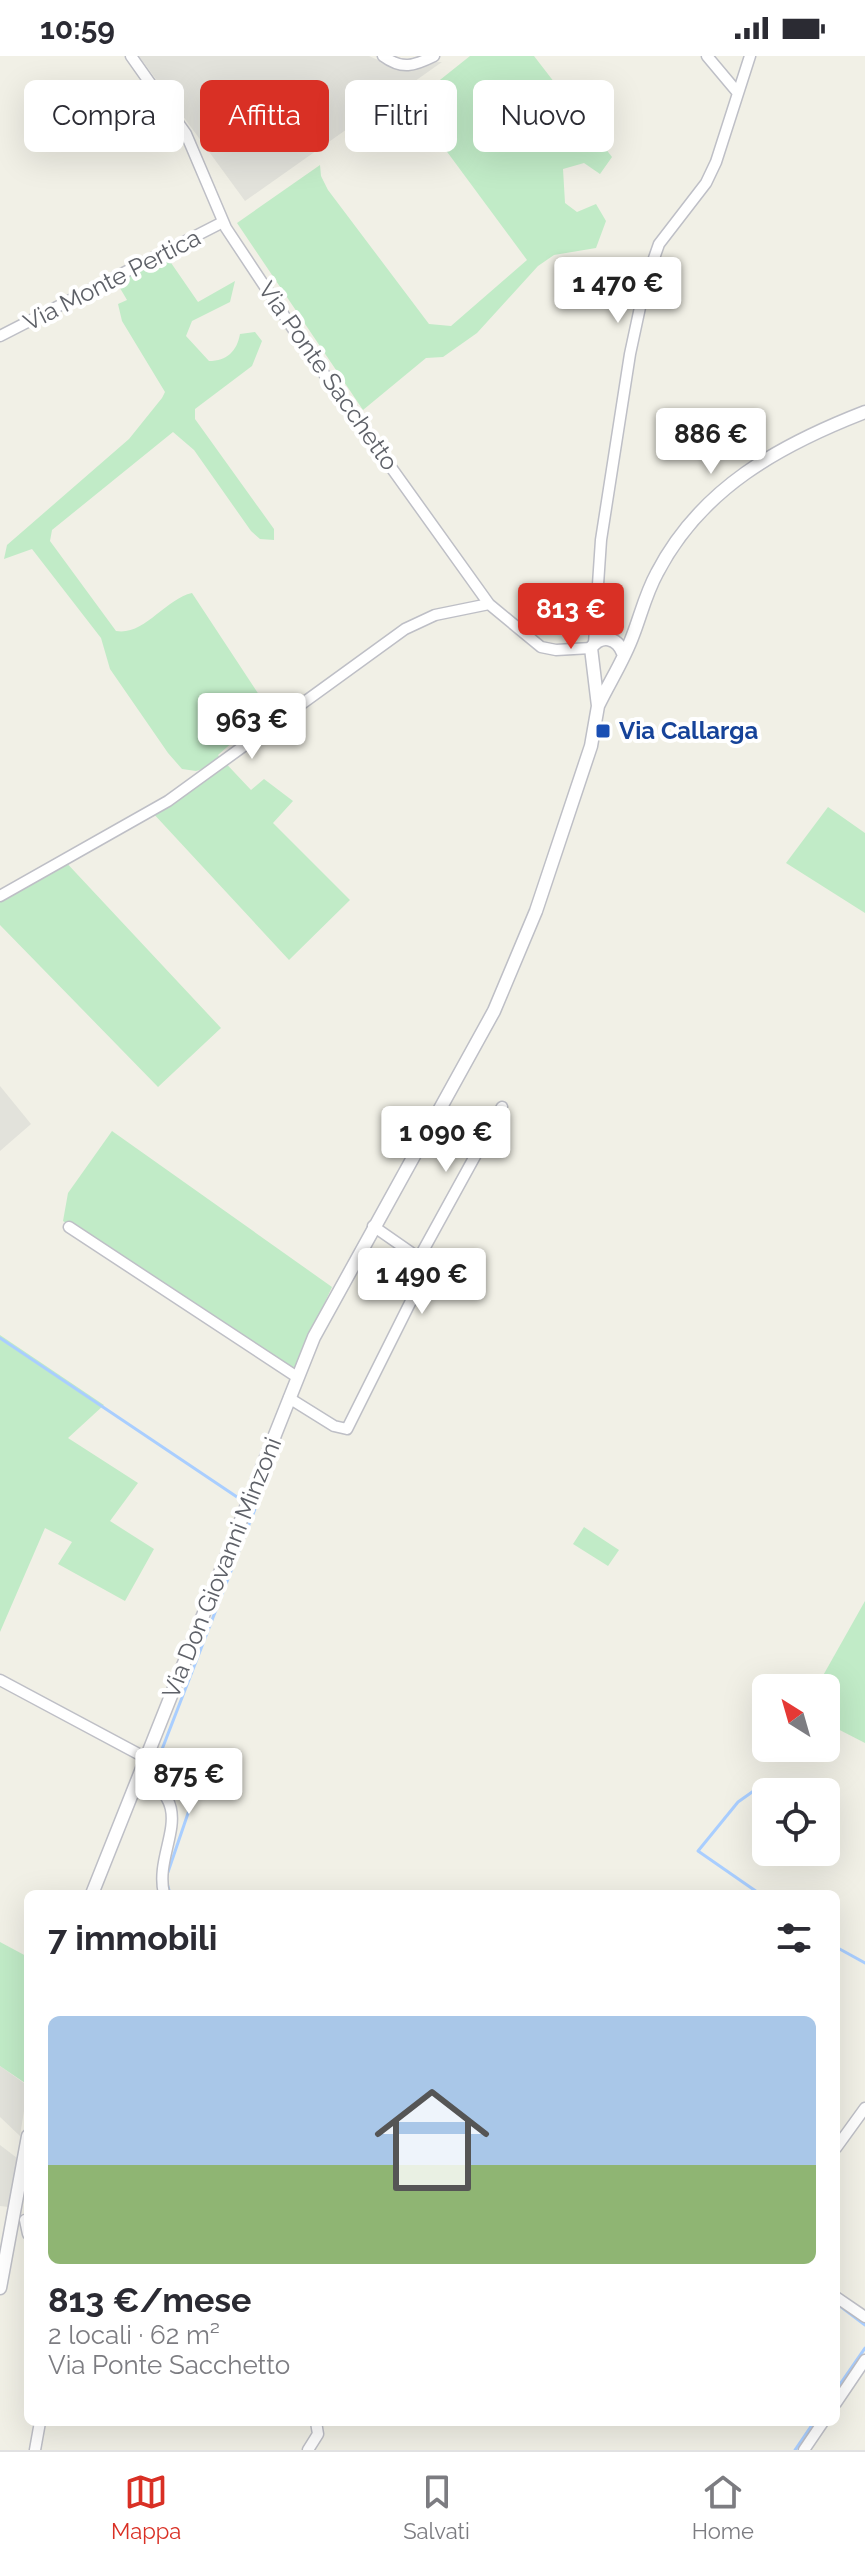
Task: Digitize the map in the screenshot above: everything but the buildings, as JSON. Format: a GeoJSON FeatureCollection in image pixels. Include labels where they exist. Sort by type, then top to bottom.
{"type":"FeatureCollection","features":[{"type":"Feature","properties":{"kind":"street","name":"Via Ponte Sacchetto"},"geometry":{"type":"LineString","coordinates":[[131,56],[186,134],[223,222],[307,350],[489,604],[541,647],[592,654]]}},
{"type":"Feature","properties":{"kind":"street"},"geometry":{"type":"LineString","coordinates":[[383,56],[395,65],[414,66],[434,56]]}},
{"type":"Feature","properties":{"kind":"street"},"geometry":{"type":"LineString","coordinates":[[707,56],[738,93]]}},
{"type":"Feature","properties":{"kind":"street"},"geometry":{"type":"LineString","coordinates":[[598,706],[592,654],[601,540],[630,354],[645,284],[659,244],[711,173],[750,56]]}},
{"type":"Feature","properties":{"kind":"street","name":"Via Monte Pertica"},"geometry":{"type":"LineString","coordinates":[[0,336],[223,222]]}},
{"type":"Feature","properties":{"kind":"street"},"geometry":{"type":"LineString","coordinates":[[598,706],[668,554],[714,498],[779,449],[865,412]]}},
{"type":"Feature","properties":{"kind":"street"},"geometry":{"type":"LineString","coordinates":[[0,896],[168,801],[415,623],[489,604]]}},
{"type":"Feature","properties":{"kind":"street"},"geometry":{"type":"LineString","coordinates":[[595,622],[623,653]]}},
{"type":"Feature","properties":{"kind":"street"},"geometry":{"type":"LineString","coordinates":[[592,654],[636,622]]}},
{"type":"Feature","properties":{"kind":"street"},"geometry":{"type":"LineString","coordinates":[[592,654],[605,672],[616,669]]}},
{"type":"Feature","properties":{"kind":"street","name":"Via Don Giovanni Minzoni"},"geometry":{"type":"LineString","coordinates":[[94,1890],[297,1377],[332,1300],[468,1059],[516,964],[586,766],[598,706]]}},
{"type":"Feature","properties":{"kind":"street"},"geometry":{"type":"LineString","coordinates":[[419,1258],[502,1107]]}},
{"type":"Feature","properties":{"kind":"street"},"geometry":{"type":"LineString","coordinates":[[289,1398],[334,1426],[347,1429],[412,1299],[423,1265],[419,1258],[373,1226]]}},
{"type":"Feature","properties":{"kind":"street"},"geometry":{"type":"LineString","coordinates":[[69,1227],[297,1377]]}},
{"type":"Feature","properties":{"kind":"street"},"geometry":{"type":"LineString","coordinates":[[0,1680],[146,1758]]}},
{"type":"Feature","properties":{"kind":"street"},"geometry":{"type":"LineString","coordinates":[[139,1775],[159,1787],[171,1806],[172,1839],[160,1878],[163,1890]]}},
{"type":"Feature","properties":{"kind":"street"},"geometry":{"type":"LineString","coordinates":[[840,2142],[865,2108]]}},
{"type":"Feature","properties":{"kind":"street"},"geometry":{"type":"LineString","coordinates":[[0,2288],[23,2218]]}},
{"type":"Feature","properties":{"kind":"street"},"geometry":{"type":"LineString","coordinates":[[840,2300],[865,2317]]}},
{"type":"Feature","properties":{"kind":"street"},"geometry":{"type":"LineString","coordinates":[[840,2397],[865,2360]]}},
{"type":"Feature","properties":{"kind":"street"},"geometry":{"type":"LineString","coordinates":[[35,2450],[39,2426]]}},
{"type":"Feature","properties":{"kind":"street"},"geometry":{"type":"LineString","coordinates":[[308,2450],[318,2434],[317,2426]]}},
{"type":"Feature","properties":{"kind":"street"},"geometry":{"type":"LineString","coordinates":[[804,2450],[820,2426]]}},
{"type":"Feature","properties":{"kind":"shaded area"},"geometry":{"type":"Polygon","coordinates":[[[139,56],[369,56],[387,64],[442,62],[416,80],[345,80],[345,130],[329,142],[329,80],[200,80],[200,139],[184,118],[184,80],[157,80],[139,56]]]}},
{"type":"Feature","properties":{"kind":"shaded area"},"geometry":{"type":"Polygon","coordinates":[[[209,152],[314,152],[245,201],[209,152]]]}},
{"type":"Feature","properties":{"kind":"shaded area"},"geometry":{"type":"Polygon","coordinates":[[[0,1086],[31,1124],[0,1151],[0,1086]]]}},
{"type":"Feature","properties":{"kind":"shaded area"},"geometry":{"type":"Polygon","coordinates":[[[0,2066],[24,2083],[20,2136],[0,2117],[0,2066]]]}},
{"type":"Feature","properties":{"kind":"shaded area"},"geometry":{"type":"Polygon","coordinates":[[[0,2145],[17,2158],[9,2207],[0,2206],[0,2145]]]}},
{"type":"Feature","properties":{"kind":"green space"},"geometry":{"type":"Polygon","coordinates":[[[470,56],[534,56],[553,80],[473,80],[473,152],[608,152],[612,157],[600,174],[584,163],[563,169],[565,203],[577,212],[596,204],[606,221],[596,248],[554,255],[538,266],[477,333],[443,357],[426,358],[363,410],[237,223],[320,165],[321,176],[328,190],[429,324],[451,326],[527,260],[447,152],[457,152],[457,80],[440,80],[470,56]]]}},
{"type":"Feature","properties":{"kind":"green space"},"geometry":{"type":"Polygon","coordinates":[[[167,257],[198,302],[235,281],[230,302],[192,321],[186,336],[209,361],[230,354],[240,334],[255,332],[262,341],[252,366],[195,409],[195,419],[274,529],[274,540],[260,539],[251,531],[194,450],[173,432],[52,530],[50,541],[116,631],[136,628],[173,602],[192,593],[269,710],[218,755],[251,790],[264,779],[293,801],[273,823],[350,900],[289,960],[151,811],[206,768],[196,771],[182,769],[168,753],[110,669],[101,638],[32,549],[4,559],[7,545],[129,439],[162,398],[165,392],[122,321],[118,304],[127,300],[117,283],[167,257]]]}},
{"type":"Feature","properties":{"kind":"green space"},"geometry":{"type":"Polygon","coordinates":[[[828,807],[865,833],[865,913],[786,863],[828,807]]]}},
{"type":"Feature","properties":{"kind":"green space"},"geometry":{"type":"Polygon","coordinates":[[[62,858],[221,1028],[158,1087],[0,925],[0,892],[62,858]]]}},
{"type":"Feature","properties":{"kind":"green space"},"geometry":{"type":"Polygon","coordinates":[[[112,1131],[332,1287],[294,1369],[247,1344],[63,1221],[68,1193],[112,1131]]]}},
{"type":"Feature","properties":{"kind":"green space"},"geometry":{"type":"Polygon","coordinates":[[[0,1335],[104,1405],[68,1438],[138,1483],[110,1521],[154,1549],[125,1601],[58,1564],[72,1542],[45,1528],[0,1632],[0,1335]]]}},
{"type":"Feature","properties":{"kind":"green space"},"geometry":{"type":"Polygon","coordinates":[[[584,1527],[619,1550],[608,1566],[573,1544],[584,1527]]]}},
{"type":"Feature","properties":{"kind":"green space"},"geometry":{"type":"Polygon","coordinates":[[[865,1601],[865,1743],[840,1730],[840,1674],[824,1674],[865,1601]]]}},
{"type":"Feature","properties":{"kind":"green space"},"geometry":{"type":"Polygon","coordinates":[[[0,1942],[24,1955],[24,2082],[0,2066],[0,1942]]]}},
{"type":"Feature","properties":{"kind":"waterway"},"geometry":{"type":"LineString","coordinates":[[0,1338],[243,1501]]}},
{"type":"Feature","properties":{"kind":"waterway"},"geometry":{"type":"LineString","coordinates":[[168,1872],[199,1781],[154,1770],[255,1509],[249,1505]]}},
{"type":"Feature","properties":{"kind":"waterway"},"geometry":{"type":"LineString","coordinates":[[752,1792],[738,1802],[698,1851],[754,1890]]}},
{"type":"Feature","properties":{"kind":"waterway"},"geometry":{"type":"LineString","coordinates":[[167,1883],[169,1890]]}},
{"type":"Feature","properties":{"kind":"waterway"},"geometry":{"type":"LineString","coordinates":[[840,1949],[865,1963]]}},
{"type":"Feature","properties":{"kind":"waterway"},"geometry":{"type":"LineString","coordinates":[[840,2306],[865,2325]]}},
{"type":"Feature","properties":{"kind":"waterway"},"geometry":{"type":"LineString","coordinates":[[840,2384],[865,2348]]}},
{"type":"Feature","properties":{"kind":"waterway"},"geometry":{"type":"LineString","coordinates":[[795,2450],[811,2426]]}},
{"type":"Feature","properties":{"kind":"place","name":"Via Callarga"},"geometry":{"type":"Point","coordinates":[603,731]}}]}
